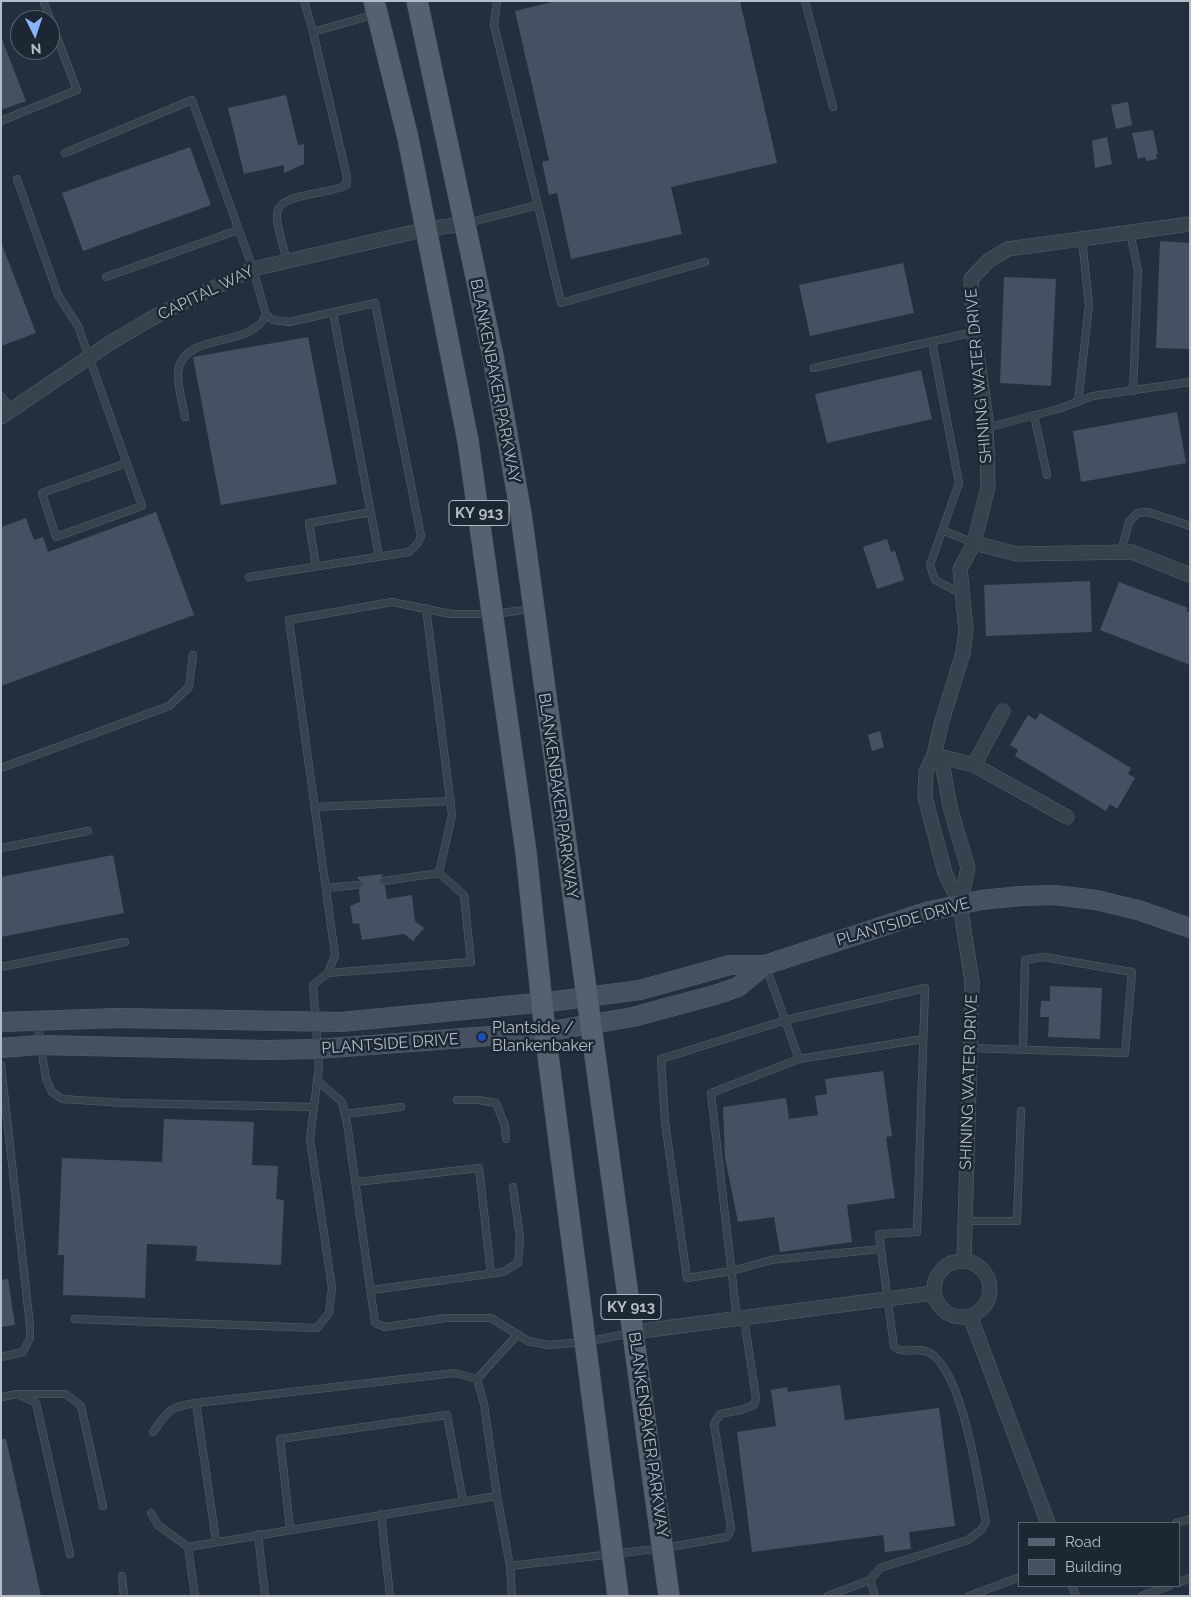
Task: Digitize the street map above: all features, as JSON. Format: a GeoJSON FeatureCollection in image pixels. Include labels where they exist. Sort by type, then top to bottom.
{"type":"FeatureCollection","features":[{"type":"Feature","properties":{"kind":"main road","name":"BLANKENBAKER PARKWAY"},"geometry":{"type":"LineString","coordinates":[[417,1],[492,356],[520,514],[664,1548],[669,1596]]}},
{"type":"Feature","properties":{"kind":"main road","name":"KY 913"},"geometry":{"type":"LineString","coordinates":[[375,8],[408,138],[468,441],[494,614],[526,852],[545,1032],[618,1596]]}},
{"type":"Feature","properties":{"kind":"street","name":"CAPITAL WAY"},"geometry":{"type":"LineString","coordinates":[[7,413],[90,357],[154,317],[253,269],[427,229],[464,224]]}},
{"type":"Feature","properties":{"kind":"street","name":"SHINING WATER DRIVE"},"geometry":{"type":"LineString","coordinates":[[964,1261],[972,982],[960,904],[945,873],[925,797],[926,772],[934,755],[942,721],[963,653],[966,630],[960,568],[974,543],[988,487],[986,428],[974,332],[971,279],[988,260],[1008,249],[1190,224]]}},
{"type":"Feature","properties":{"kind":"street"},"geometry":{"type":"LineString","coordinates":[[974,543],[1017,554],[1132,552],[1190,575]]}},
{"type":"Feature","properties":{"kind":"street"},"geometry":{"type":"LineString","coordinates":[[974,765],[1003,711]]}},
{"type":"Feature","properties":{"kind":"street","name":"SHINING WATER DRIVE"},"geometry":{"type":"LineString","coordinates":[[934,755],[943,768],[950,806],[968,868],[960,904]]}},
{"type":"Feature","properties":{"kind":"street"},"geometry":{"type":"LineString","coordinates":[[934,755],[974,765],[1067,816]]}},
{"type":"Feature","properties":{"kind":"street","name":"PLANTSIDE DRIVE"},"geometry":{"type":"LineString","coordinates":[[1,1022],[37,1020],[175,1020],[341,1022],[542,1002],[640,990],[730,965],[765,965],[917,914],[997,898],[1055,895],[1096,900],[1138,910],[1190,928]]}},
{"type":"Feature","properties":{"kind":"street","name":"PLANTSIDE DRIVE"},"geometry":{"type":"LineString","coordinates":[[1,1048],[39,1046],[317,1049],[545,1032],[591,1025],[675,1007],[718,994],[738,987],[765,965]]}},
{"type":"Feature","properties":{"kind":"street"},"geometry":{"type":"LineString","coordinates":[[174,1048],[175,1020]]}},
{"type":"Feature","properties":{"kind":"street"},"geometry":{"type":"LineString","coordinates":[[964,1261],[981,1269],[990,1286],[986,1305],[970,1316],[960,1318],[942,1310],[936,1302],[933,1293],[938,1273],[950,1263],[964,1261]]}},
{"type":"Feature","properties":{"kind":"street"},"geometry":{"type":"LineString","coordinates":[[634,1332],[933,1293]]}},
{"type":"Feature","properties":{"kind":"street"},"geometry":{"type":"LineString","coordinates":[[970,1316],[1048,1522]]}},
{"type":"Feature","properties":{"kind":"lane"},"geometry":{"type":"LineString","coordinates":[[287,261],[277,214],[280,206],[291,198],[339,190],[346,185],[347,177],[304,1]]}},
{"type":"Feature","properties":{"kind":"lane"},"geometry":{"type":"LineString","coordinates":[[497,1],[494,26],[560,303],[705,262]]}},
{"type":"Feature","properties":{"kind":"lane"},"geometry":{"type":"LineString","coordinates":[[805,1],[833,107]]}},
{"type":"Feature","properties":{"kind":"lane"},"geometry":{"type":"LineString","coordinates":[[1,121],[77,90],[44,3]]}},
{"type":"Feature","properties":{"kind":"lane"},"geometry":{"type":"LineString","coordinates":[[313,32],[375,8]]}},
{"type":"Feature","properties":{"kind":"lane"},"geometry":{"type":"LineString","coordinates":[[65,153],[192,100],[253,269],[266,315],[273,320],[289,322],[375,303],[421,536],[418,543],[409,552],[249,577]]}},
{"type":"Feature","properties":{"kind":"lane"},"geometry":{"type":"LineString","coordinates":[[16,179],[58,295],[78,326],[90,357],[127,463],[142,506],[56,537],[42,493],[127,463]]}},
{"type":"Feature","properties":{"kind":"lane"},"geometry":{"type":"LineString","coordinates":[[464,224],[538,205]]}},
{"type":"Feature","properties":{"kind":"lane"},"geometry":{"type":"LineString","coordinates":[[106,277],[238,230]]}},
{"type":"Feature","properties":{"kind":"lane"},"geometry":{"type":"LineString","coordinates":[[1130,232],[1138,270],[1133,391]]}},
{"type":"Feature","properties":{"kind":"lane"},"geometry":{"type":"LineString","coordinates":[[1078,402],[1089,305],[1082,239]]}},
{"type":"Feature","properties":{"kind":"lane"},"geometry":{"type":"LineString","coordinates":[[333,313],[379,556]]}},
{"type":"Feature","properties":{"kind":"lane"},"geometry":{"type":"LineString","coordinates":[[185,417],[178,376],[183,358],[190,351],[210,343],[254,330],[262,324],[266,315]]}},
{"type":"Feature","properties":{"kind":"lane"},"geometry":{"type":"LineString","coordinates":[[814,368],[974,332]]}},
{"type":"Feature","properties":{"kind":"lane"},"geometry":{"type":"LineString","coordinates":[[932,342],[959,483],[930,565],[935,580],[963,594]]}},
{"type":"Feature","properties":{"kind":"lane"},"geometry":{"type":"LineString","coordinates":[[986,428],[1093,396],[1190,382]]}},
{"type":"Feature","properties":{"kind":"lane"},"geometry":{"type":"LineString","coordinates":[[1,396],[7,413]]}},
{"type":"Feature","properties":{"kind":"lane"},"geometry":{"type":"LineString","coordinates":[[1034,415],[1047,475]]}},
{"type":"Feature","properties":{"kind":"lane"},"geometry":{"type":"LineString","coordinates":[[316,566],[309,523],[371,512]]}},
{"type":"Feature","properties":{"kind":"lane"},"geometry":{"type":"LineString","coordinates":[[1121,552],[1129,522],[1137,513],[1148,512],[1190,526]]}},
{"type":"Feature","properties":{"kind":"lane"},"geometry":{"type":"LineString","coordinates":[[942,530],[974,543]]}},
{"type":"Feature","properties":{"kind":"lane"},"geometry":{"type":"LineString","coordinates":[[328,973],[335,955],[289,620],[392,602],[451,614],[494,614],[532,609]]}},
{"type":"Feature","properties":{"kind":"lane"},"geometry":{"type":"LineString","coordinates":[[426,608],[452,815],[440,873]]}},
{"type":"Feature","properties":{"kind":"lane"},"geometry":{"type":"LineString","coordinates":[[1,768],[168,706],[189,687],[193,655]]}},
{"type":"Feature","properties":{"kind":"lane"},"geometry":{"type":"LineString","coordinates":[[315,807],[450,801]]}},
{"type":"Feature","properties":{"kind":"lane"},"geometry":{"type":"LineString","coordinates":[[1,848],[88,831]]}},
{"type":"Feature","properties":{"kind":"lane"},"geometry":{"type":"LineString","coordinates":[[76,1319],[317,1328],[329,1313],[332,1288],[310,1139],[317,1080],[313,984],[328,973],[471,962],[464,894],[440,873],[384,881]]}},
{"type":"Feature","properties":{"kind":"lane"},"geometry":{"type":"LineString","coordinates":[[326,888],[358,884]]}},
{"type":"Feature","properties":{"kind":"lane"},"geometry":{"type":"LineString","coordinates":[[1,967],[124,942]]}},
{"type":"Feature","properties":{"kind":"lane"},"geometry":{"type":"LineString","coordinates":[[970,1048],[1125,1053],[1132,972],[1044,957],[1025,960],[1024,1049]]}},
{"type":"Feature","properties":{"kind":"lane"},"geometry":{"type":"LineString","coordinates":[[765,965],[799,1059]]}},
{"type":"Feature","properties":{"kind":"lane"},"geometry":{"type":"LineString","coordinates":[[828,1596],[870,1580],[880,1568],[968,1540],[981,1530],[986,1522],[958,1399],[946,1370],[931,1353],[898,1350],[894,1347],[881,1248],[880,1234],[917,1232],[925,988],[786,1020],[660,1058],[665,1122],[687,1278],[732,1271],[771,1260],[881,1248]]}},
{"type":"Feature","properties":{"kind":"lane"},"geometry":{"type":"LineString","coordinates":[[37,1020],[39,1046],[46,1079],[52,1092],[62,1099],[75,1102],[314,1107]]}},
{"type":"Feature","properties":{"kind":"lane"},"geometry":{"type":"LineString","coordinates":[[510,1566],[664,1548],[727,1537],[731,1530],[714,1424],[720,1414],[741,1410],[754,1405],[756,1398],[732,1271],[711,1093],[799,1059],[923,1039]]}},
{"type":"Feature","properties":{"kind":"lane"},"geometry":{"type":"LineString","coordinates":[[1,1065],[4,1109],[30,1326],[30,1338],[23,1352],[1,1357]]}},
{"type":"Feature","properties":{"kind":"lane"},"geometry":{"type":"LineString","coordinates":[[317,1080],[342,1102],[345,1114],[372,1290],[375,1323],[385,1327],[446,1318],[491,1318],[528,1341],[548,1345],[585,1342],[634,1332]]}},
{"type":"Feature","properties":{"kind":"lane"},"geometry":{"type":"LineString","coordinates":[[457,1100],[496,1103],[505,1126],[506,1139]]}},
{"type":"Feature","properties":{"kind":"lane"},"geometry":{"type":"LineString","coordinates":[[345,1114],[401,1106]]}},
{"type":"Feature","properties":{"kind":"lane"},"geometry":{"type":"LineString","coordinates":[[965,1220],[1017,1221],[1021,1111]]}},
{"type":"Feature","properties":{"kind":"lane"},"geometry":{"type":"LineString","coordinates":[[356,1182],[479,1168],[491,1274]]}},
{"type":"Feature","properties":{"kind":"lane"},"geometry":{"type":"LineString","coordinates":[[372,1290],[491,1274],[502,1272],[518,1264],[520,1238],[513,1187]]}},
{"type":"Feature","properties":{"kind":"lane"},"geometry":{"type":"LineString","coordinates":[[477,1379],[518,1334]]}},
{"type":"Feature","properties":{"kind":"lane"},"geometry":{"type":"LineString","coordinates":[[153,1432],[166,1413],[177,1405],[455,1373],[477,1379]]}},
{"type":"Feature","properties":{"kind":"lane"},"geometry":{"type":"LineString","coordinates":[[477,1379],[484,1404],[497,1496],[510,1566],[512,1596]]}},
{"type":"Feature","properties":{"kind":"lane"},"geometry":{"type":"LineString","coordinates":[[1,1397],[17,1394],[66,1394],[80,1406],[103,1506]]}},
{"type":"Feature","properties":{"kind":"lane"},"geometry":{"type":"LineString","coordinates":[[17,1394],[36,1402],[70,1554]]}},
{"type":"Feature","properties":{"kind":"lane"},"geometry":{"type":"LineString","coordinates":[[196,1403],[216,1541]]}},
{"type":"Feature","properties":{"kind":"lane"},"geometry":{"type":"LineString","coordinates":[[290,1528],[280,1439],[446,1415],[463,1501]]}},
{"type":"Feature","properties":{"kind":"lane"},"geometry":{"type":"LineString","coordinates":[[188,1547],[290,1528],[497,1496]]}},
{"type":"Feature","properties":{"kind":"lane"},"geometry":{"type":"LineString","coordinates":[[151,1513],[158,1525],[188,1547],[195,1596]]}},
{"type":"Feature","properties":{"kind":"lane"},"geometry":{"type":"LineString","coordinates":[[381,1514],[390,1596]]}},
{"type":"Feature","properties":{"kind":"lane"},"geometry":{"type":"LineString","coordinates":[[258,1534],[265,1596]]}},
{"type":"Feature","properties":{"kind":"lane"},"geometry":{"type":"LineString","coordinates":[[122,1576],[124,1596]]}},
{"type":"Feature","properties":{"kind":"lane"},"geometry":{"type":"LineString","coordinates":[[969,1596],[1018,1578]]}},
{"type":"Feature","properties":{"kind":"lane"},"geometry":{"type":"LineString","coordinates":[[870,1580],[875,1596]]}},
{"type":"Feature","properties":{"kind":"lane"},"geometry":{"type":"LineString","coordinates":[[1142,1596],[1166,1587]]}},
{"type":"Feature","properties":{"kind":"building"},"geometry":{"type":"Polygon","coordinates":[[[556,1],[740,1],[777,163],[671,187],[682,234],[571,259],[557,193],[549,195],[542,162],[549,160],[515,11],[556,1]]]}},
{"type":"Feature","properties":{"kind":"building"},"geometry":{"type":"Polygon","coordinates":[[[1,37],[26,101],[1,110],[1,37]]]}},
{"type":"Feature","properties":{"kind":"building"},"geometry":{"type":"Polygon","coordinates":[[[286,95],[298,145],[304,144],[304,164],[284,173],[284,165],[244,174],[228,108],[286,95]]]}},
{"type":"Feature","properties":{"kind":"building"},"geometry":{"type":"Polygon","coordinates":[[[1128,102],[1132,125],[1116,129],[1111,105],[1128,102]]]}},
{"type":"Feature","properties":{"kind":"building"},"geometry":{"type":"Polygon","coordinates":[[[1153,130],[1158,154],[1156,154],[1157,159],[1146,161],[1145,157],[1138,159],[1132,133],[1153,130]]]}},
{"type":"Feature","properties":{"kind":"building"},"geometry":{"type":"Polygon","coordinates":[[[1107,137],[1112,164],[1095,168],[1092,141],[1107,137]]]}},
{"type":"Feature","properties":{"kind":"building"},"geometry":{"type":"Polygon","coordinates":[[[190,147],[211,205],[83,251],[62,193],[190,147]]]}},
{"type":"Feature","properties":{"kind":"building"},"geometry":{"type":"Polygon","coordinates":[[[1160,241],[1190,243],[1190,349],[1156,348],[1160,241]]]}},
{"type":"Feature","properties":{"kind":"building"},"geometry":{"type":"Polygon","coordinates":[[[1,242],[36,333],[1,346],[1,242]]]}},
{"type":"Feature","properties":{"kind":"building"},"geometry":{"type":"Polygon","coordinates":[[[903,263],[914,313],[810,336],[799,285],[903,263]]]}},
{"type":"Feature","properties":{"kind":"building"},"geometry":{"type":"Polygon","coordinates":[[[1004,277],[1056,279],[1051,386],[1000,383],[1004,277]]]}},
{"type":"Feature","properties":{"kind":"building"},"geometry":{"type":"Polygon","coordinates":[[[308,337],[337,484],[221,505],[193,357],[308,337]]]}},
{"type":"Feature","properties":{"kind":"building"},"geometry":{"type":"Polygon","coordinates":[[[921,370],[932,419],[827,443],[815,394],[921,370]]]}},
{"type":"Feature","properties":{"kind":"building"},"geometry":{"type":"Polygon","coordinates":[[[1177,412],[1186,463],[1081,482],[1073,431],[1177,412]]]}},
{"type":"Feature","properties":{"kind":"building"},"geometry":{"type":"Polygon","coordinates":[[[156,512],[194,615],[1,686],[1,527],[26,518],[34,540],[43,537],[48,552],[156,512]]]}},
{"type":"Feature","properties":{"kind":"building"},"geometry":{"type":"Polygon","coordinates":[[[887,539],[891,552],[895,551],[904,580],[877,589],[863,547],[887,539]]]}},
{"type":"Feature","properties":{"kind":"building"},"geometry":{"type":"Polygon","coordinates":[[[1090,581],[1092,632],[986,636],[984,585],[1090,581]]]}},
{"type":"Feature","properties":{"kind":"building"},"geometry":{"type":"Polygon","coordinates":[[[1119,582],[1188,608],[1186,611],[1190,612],[1190,665],[1100,630],[1119,582]]]}},
{"type":"Feature","properties":{"kind":"building"},"geometry":{"type":"Polygon","coordinates":[[[1040,713],[1131,768],[1128,774],[1135,778],[1117,809],[1110,804],[1106,811],[1015,756],[1018,750],[1010,745],[1028,715],[1036,720],[1040,713]]]}},
{"type":"Feature","properties":{"kind":"building"},"geometry":{"type":"Polygon","coordinates":[[[880,731],[884,747],[872,751],[868,735],[880,731]]]}},
{"type":"Feature","properties":{"kind":"building"},"geometry":{"type":"Polygon","coordinates":[[[113,855],[124,913],[1,937],[1,877],[113,855]]]}},
{"type":"Feature","properties":{"kind":"building"},"geometry":{"type":"Polygon","coordinates":[[[383,874],[379,882],[385,886],[387,899],[412,895],[415,921],[424,928],[413,941],[404,934],[362,940],[359,923],[353,924],[350,906],[360,902],[359,890],[363,885],[357,877],[383,874]]]}},
{"type":"Feature","properties":{"kind":"building"},"geometry":{"type":"Polygon","coordinates":[[[1050,986],[1102,988],[1100,1039],[1048,1037],[1049,1017],[1040,1017],[1041,1001],[1050,1001],[1050,986]]]}},
{"type":"Feature","properties":{"kind":"building"},"geometry":{"type":"Polygon","coordinates":[[[883,1071],[892,1136],[886,1137],[895,1198],[847,1205],[852,1242],[780,1252],[774,1217],[738,1222],[725,1158],[723,1107],[786,1098],[789,1119],[818,1115],[815,1096],[827,1094],[825,1079],[883,1071]]]}},
{"type":"Feature","properties":{"kind":"building"},"geometry":{"type":"Polygon","coordinates":[[[164,1119],[254,1122],[252,1165],[278,1166],[276,1199],[284,1200],[281,1265],[196,1261],[197,1246],[147,1244],[145,1298],[63,1295],[64,1255],[58,1255],[62,1158],[162,1162],[164,1119]]]}},
{"type":"Feature","properties":{"kind":"building"},"geometry":{"type":"Polygon","coordinates":[[[8,1279],[15,1325],[1,1327],[1,1280],[8,1279]]]}},
{"type":"Feature","properties":{"kind":"building"},"geometry":{"type":"Polygon","coordinates":[[[840,1385],[845,1420],[939,1408],[955,1526],[909,1532],[911,1549],[885,1552],[883,1535],[752,1552],[737,1432],[776,1426],[771,1390],[787,1387],[788,1392],[840,1385]]]}},
{"type":"Feature","properties":{"kind":"building"},"geometry":{"type":"Polygon","coordinates":[[[1,1439],[6,1439],[41,1596],[1,1596],[1,1439]]]}},
{"type":"Feature","properties":{"kind":"place","name":"Plantside / Blankenbaker"},"geometry":{"type":"Point","coordinates":[482,1037]}}]}
